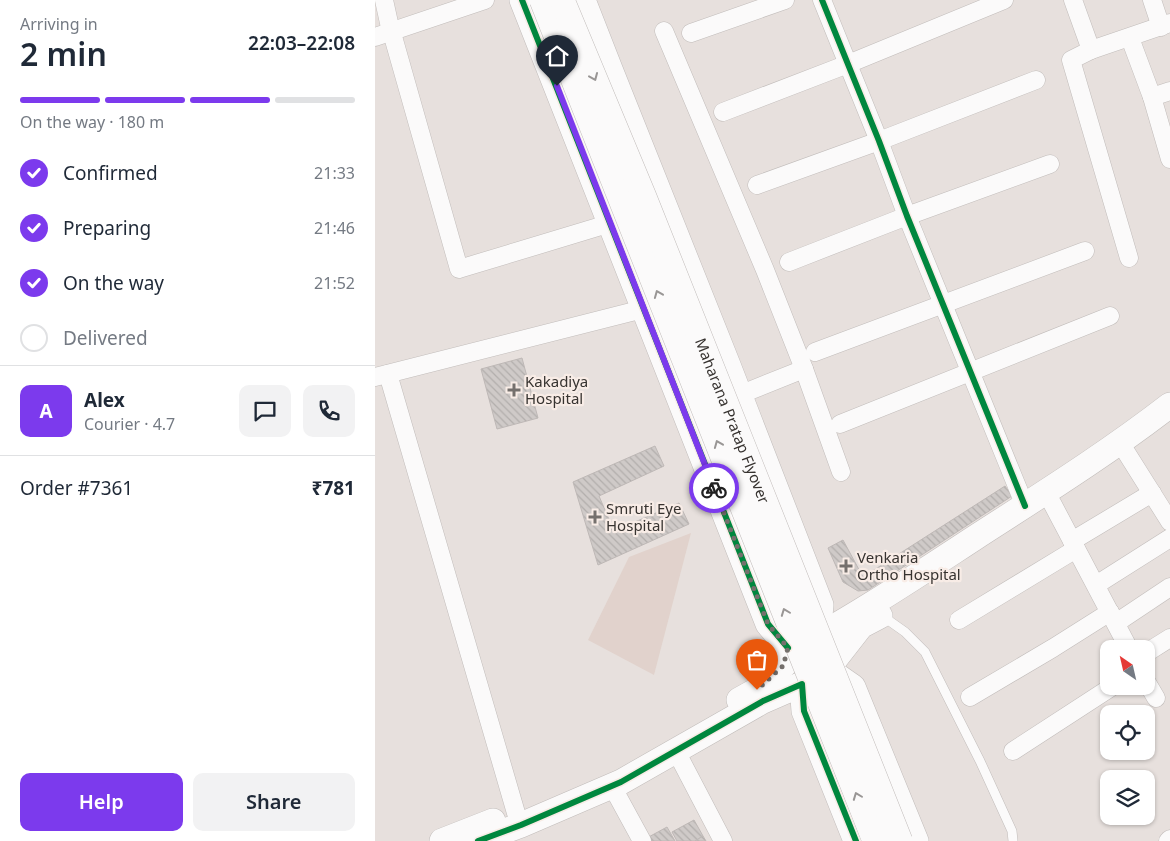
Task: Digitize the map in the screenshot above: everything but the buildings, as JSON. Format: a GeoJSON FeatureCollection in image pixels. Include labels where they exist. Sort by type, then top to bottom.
{"type":"FeatureCollection","features":[{"type":"Feature","properties":{"kind":"main road"},"geometry":{"type":"LineString","coordinates":[[522,0],[768,624],[787,656],[787,671],[796,681],[811,686],[827,680],[861,626],[881,615],[1052,503],[1170,421]]}},
{"type":"Feature","properties":{"kind":"main road","name":"Maharana Pratap Flyover"},"geometry":{"type":"LineString","coordinates":[[542,0],[875,841]]}},
{"type":"Feature","properties":{"kind":"main road","name":"Maharana Pratap Flyover"},"geometry":{"type":"LineString","coordinates":[[562,0],[648,206],[900,841]]}},
{"type":"Feature","properties":{"kind":"main road"},"geometry":{"type":"LineString","coordinates":[[583,0],[725,356],[821,605],[818,636]]}},
{"type":"Feature","properties":{"kind":"main road"},"geometry":{"type":"LineString","coordinates":[[818,636],[854,616],[1025,506],[1144,425],[1170,405]]}},
{"type":"Feature","properties":{"kind":"main road"},"geometry":{"type":"LineString","coordinates":[[442,841],[516,813],[615,770],[757,690],[787,656],[797,638],[809,635],[818,636],[831,644],[834,651],[835,665],[853,687],[916,841]]}},
{"type":"Feature","properties":{"kind":"main road"},"geometry":{"type":"LineString","coordinates":[[478,841],[521,825],[621,782],[763,701],[802,684]]}},
{"type":"Feature","properties":{"kind":"main road"},"geometry":{"type":"LineString","coordinates":[[802,684],[804,711],[856,841]]}},
{"type":"Feature","properties":{"kind":"street"},"geometry":{"type":"LineString","coordinates":[[383,34],[391,31],[384,0]]}},
{"type":"Feature","properties":{"kind":"street"},"geometry":{"type":"LineString","coordinates":[[383,34],[485,0]]}},
{"type":"Feature","properties":{"kind":"street"},"geometry":{"type":"LineString","coordinates":[[691,33],[785,0]]}},
{"type":"Feature","properties":{"kind":"street"},"geometry":{"type":"LineString","coordinates":[[822,0],[907,216],[1025,506]]}},
{"type":"Feature","properties":{"kind":"street"},"geometry":{"type":"LineString","coordinates":[[723,112],[848,64],[1004,0]]}},
{"type":"Feature","properties":{"kind":"street"},"geometry":{"type":"LineString","coordinates":[[1073,0],[1091,50]]}},
{"type":"Feature","properties":{"kind":"street"},"geometry":{"type":"LineString","coordinates":[[1129,258],[1071,60],[1091,50],[1166,25],[1152,0]]}},
{"type":"Feature","properties":{"kind":"street"},"geometry":{"type":"LineString","coordinates":[[664,31],[804,369],[841,472]]}},
{"type":"Feature","properties":{"kind":"street"},"geometry":{"type":"LineString","coordinates":[[383,34],[394,40],[459,269],[611,224]]}},
{"type":"Feature","properties":{"kind":"street"},"geometry":{"type":"LineString","coordinates":[[1130,38],[1170,158]]}},
{"type":"Feature","properties":{"kind":"street"},"geometry":{"type":"LineString","coordinates":[[757,185],[879,141],[1036,80]]}},
{"type":"Feature","properties":{"kind":"street"},"geometry":{"type":"LineString","coordinates":[[1151,97],[1170,90]]}},
{"type":"Feature","properties":{"kind":"street"},"geometry":{"type":"LineString","coordinates":[[789,262],[907,216],[1050,164]]}},
{"type":"Feature","properties":{"kind":"street"},"geometry":{"type":"LineString","coordinates":[[815,352],[1085,250]]}},
{"type":"Feature","properties":{"kind":"street"},"geometry":{"type":"LineString","coordinates":[[516,813],[381,376],[643,309]]}},
{"type":"Feature","properties":{"kind":"street"},"geometry":{"type":"LineString","coordinates":[[840,424],[1110,316]]}},
{"type":"Feature","properties":{"kind":"street"},"geometry":{"type":"LineString","coordinates":[[739,395],[804,369]]}},
{"type":"Feature","properties":{"kind":"street"},"geometry":{"type":"LineString","coordinates":[[1126,452],[1170,522]]}},
{"type":"Feature","properties":{"kind":"street"},"geometry":{"type":"LineString","coordinates":[[959,620],[1152,493]]}},
{"type":"Feature","properties":{"kind":"street"},"geometry":{"type":"LineString","coordinates":[[1052,503],[1124,640]]}},
{"type":"Feature","properties":{"kind":"street"},"geometry":{"type":"LineString","coordinates":[[1096,585],[1170,538]]}},
{"type":"Feature","properties":{"kind":"street"},"geometry":{"type":"LineString","coordinates":[[970,697],[1053,648],[1170,587]]}},
{"type":"Feature","properties":{"kind":"street"},"geometry":{"type":"LineString","coordinates":[[1155,647],[1170,638]]}},
{"type":"Feature","properties":{"kind":"street"},"geometry":{"type":"LineString","coordinates":[[1013,751],[1100,694]]}},
{"type":"Feature","properties":{"kind":"street"},"geometry":{"type":"LineString","coordinates":[[676,751],[723,841]]}},
{"type":"Feature","properties":{"kind":"street"},"geometry":{"type":"LineString","coordinates":[[612,786],[642,841]]}},
{"type":"Feature","properties":{"kind":"lane"},"geometry":{"type":"LineString","coordinates":[[881,615],[905,632],[925,652],[980,761],[1012,831],[1013,841]]}},
{"type":"Feature","properties":{"kind":"shaded area"},"geometry":{"type":"Polygon","coordinates":[[[691,533],[654,675],[588,640],[629,557],[691,533]]]}},
{"type":"Feature","properties":{"kind":"cycle path"},"geometry":{"type":"LineString","coordinates":[[522,0],[768,624],[788,648]]}},
{"type":"Feature","properties":{"kind":"cycle path"},"geometry":{"type":"LineString","coordinates":[[822,0],[907,216],[1025,506]]}},
{"type":"Feature","properties":{"kind":"cycle path"},"geometry":{"type":"LineString","coordinates":[[478,841],[521,825],[621,782],[763,701],[802,684],[804,711],[856,841]]}},
{"type":"Feature","properties":{"kind":"way so far"},"geometry":{"type":"LineString","coordinates":[[714,488],[768,624],[788,648],[785,664],[757,690]]}},
{"type":"Feature","properties":{"kind":"place","name":"Kakadiya Hospital"},"geometry":{"type":"Point","coordinates":[514,390]}},
{"type":"Feature","properties":{"kind":"place","name":"Smruti Eye Hospital"},"geometry":{"type":"Point","coordinates":[595,517]}},
{"type":"Feature","properties":{"kind":"place","name":"Venkaria Ortho Hospital"},"geometry":{"type":"Point","coordinates":[846,566]}},
{"type":"Feature","properties":{"kind":"route"},"geometry":{"type":"LineString","coordinates":[[557,86],[714,488]]}}]}
